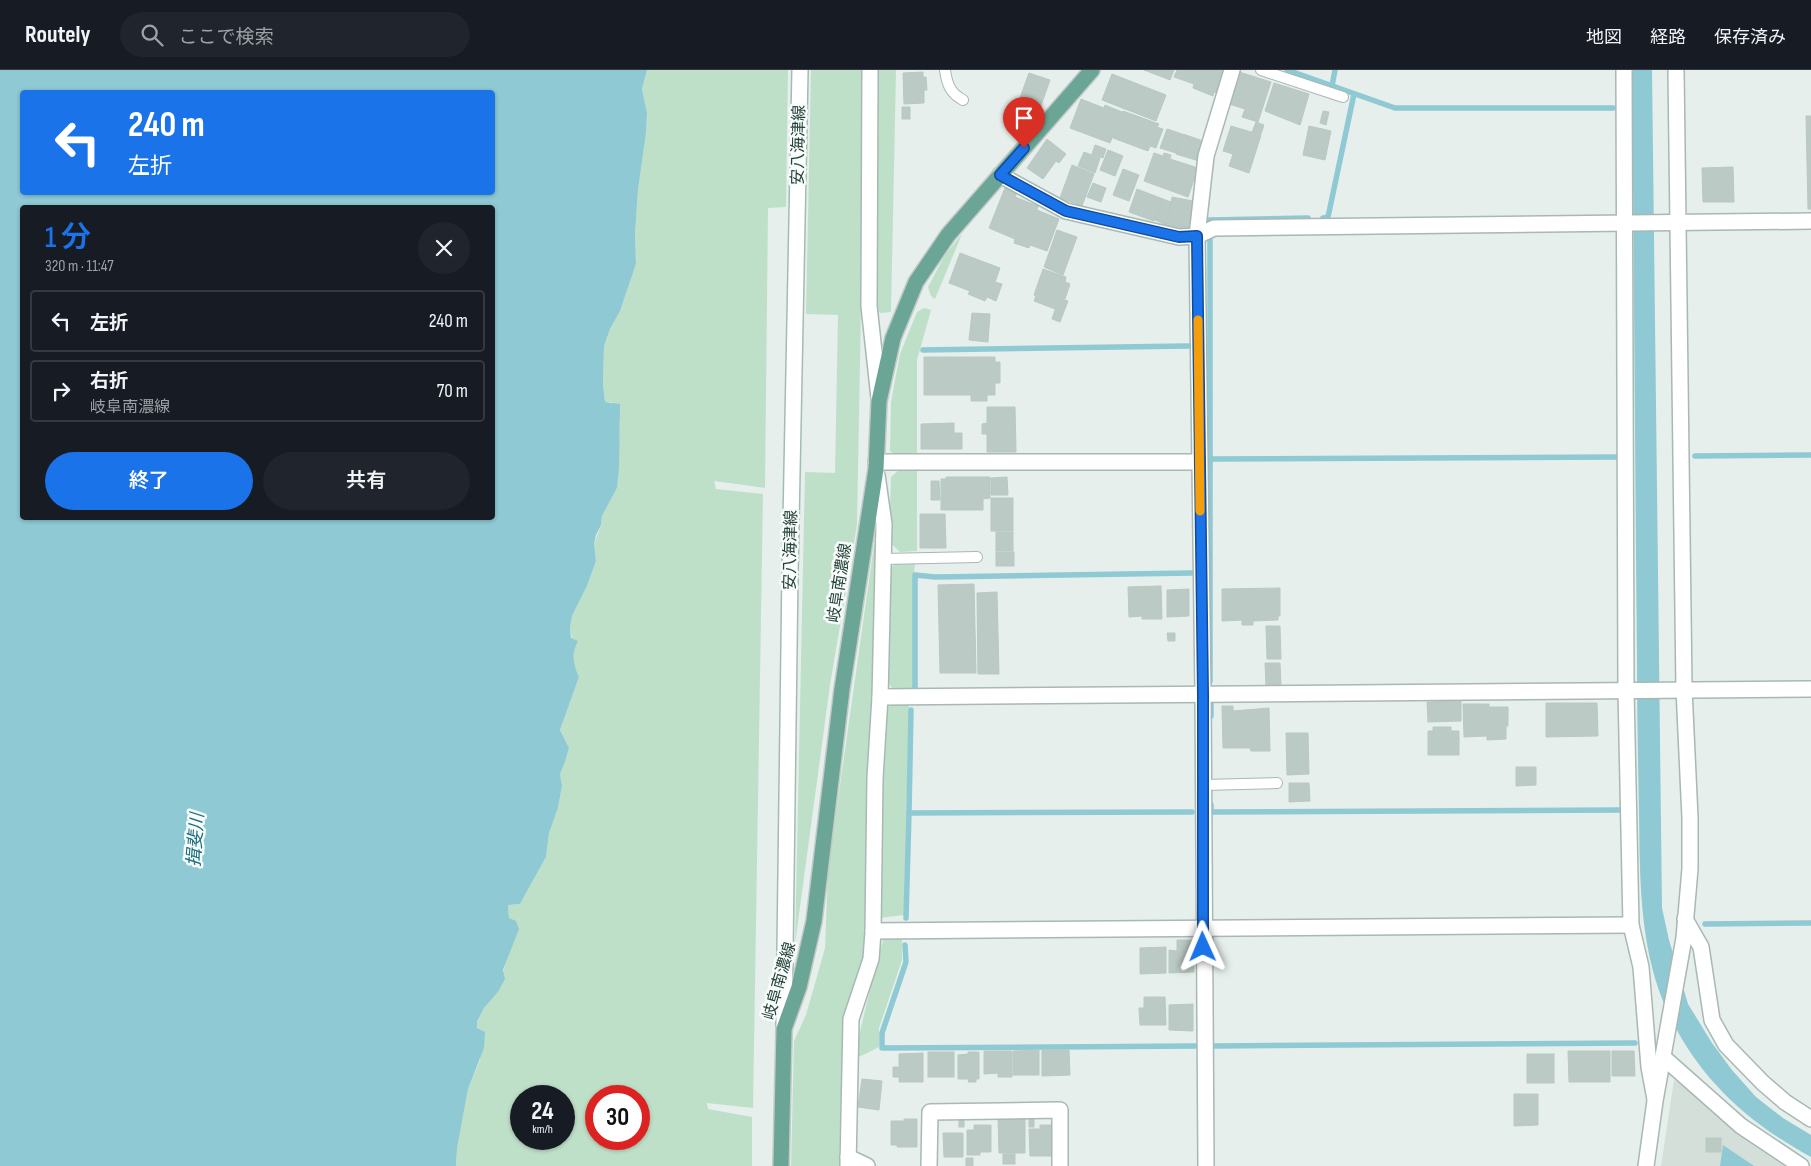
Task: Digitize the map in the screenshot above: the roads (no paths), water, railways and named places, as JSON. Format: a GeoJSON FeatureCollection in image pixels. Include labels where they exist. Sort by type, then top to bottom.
{"type":"FeatureCollection","features":[{"type":"Feature","properties":{"kind":"main road","name":"岐阜南濃線"},"geometry":{"type":"LineString","coordinates":[[781,1166],[784,1029],[799,987],[814,921],[842,689],[876,465],[879,400],[893,338],[916,282],[948,235],[1092,70]]}},
{"type":"Feature","properties":{"kind":"street","name":"安八海津線"},"geometry":{"type":"LineString","coordinates":[[784,1029],[800,70]]}},
{"type":"Feature","properties":{"kind":"street"},"geometry":{"type":"LineString","coordinates":[[870,70],[868,306],[879,400]]}},
{"type":"Feature","properties":{"kind":"street"},"geometry":{"type":"LineString","coordinates":[[1206,1166],[1203,694],[1197,236],[1206,156],[1232,70]]}},
{"type":"Feature","properties":{"kind":"street"},"geometry":{"type":"LineString","coordinates":[[1624,70],[1631,925],[1641,968],[1649,1067],[1655,1101]]}},
{"type":"Feature","properties":{"kind":"street"},"geometry":{"type":"LineString","coordinates":[[1646,1166],[1655,1101],[1684,938],[1690,869],[1690,818],[1678,689],[1678,222],[1676,70]]}},
{"type":"Feature","properties":{"kind":"street"},"geometry":{"type":"LineString","coordinates":[[1000,175],[1066,211],[1179,237],[1197,236],[1214,228],[1811,221]]}},
{"type":"Feature","properties":{"kind":"street"},"geometry":{"type":"LineString","coordinates":[[867,1166],[848,1162],[851,1019],[871,960],[873,931],[875,778],[880,697],[884,524],[876,465],[1199,462]]}},
{"type":"Feature","properties":{"kind":"street"},"geometry":{"type":"LineString","coordinates":[[880,697],[1811,689]]}},
{"type":"Feature","properties":{"kind":"street"},"geometry":{"type":"LineString","coordinates":[[1685,919],[1701,947],[1712,1020],[1726,1045],[1763,1083],[1785,1102],[1811,1119]]}},
{"type":"Feature","properties":{"kind":"street"},"geometry":{"type":"LineString","coordinates":[[873,931],[1631,925]]}},
{"type":"Feature","properties":{"kind":"street"},"geometry":{"type":"LineString","coordinates":[[1663,1057],[1741,1126],[1801,1166]]}},
{"type":"Feature","properties":{"kind":"street"},"geometry":{"type":"LineString","coordinates":[[929,1166],[930,1112],[1060,1110],[1060,1166]]}},
{"type":"Feature","properties":{"kind":"lane"},"geometry":{"type":"LineString","coordinates":[[945,70],[947,83],[954,95],[963,100]]}},
{"type":"Feature","properties":{"kind":"lane"},"geometry":{"type":"LineString","coordinates":[[1261,70],[1343,97]]}},
{"type":"Feature","properties":{"kind":"lane"},"geometry":{"type":"LineString","coordinates":[[883,559],[977,557]]}},
{"type":"Feature","properties":{"kind":"lane"},"geometry":{"type":"LineString","coordinates":[[1203,785],[1277,783]]}},
{"type":"Feature","properties":{"kind":"water","name":"揖斐川"},"geometry":{"type":"Polygon","coordinates":[[[0,70],[647,70],[642,89],[647,113],[638,190],[635,234],[636,264],[620,311],[610,329],[604,346],[603,384],[605,402],[620,404],[617,488],[602,516],[601,525],[594,544],[596,561],[587,586],[572,616],[571,638],[578,641],[574,650],[574,659],[579,677],[560,730],[569,748],[560,774],[562,786],[558,808],[549,833],[546,857],[520,904],[508,905],[509,918],[516,921],[519,929],[503,970],[505,979],[498,992],[484,1008],[477,1022],[477,1028],[485,1032],[484,1048],[468,1089],[457,1149],[456,1166],[0,1166],[0,70]]]}},
{"type":"Feature","properties":{"kind":"water"},"geometry":{"type":"Polygon","coordinates":[[[1632,70],[1652,70],[1662,908],[1669,940],[1688,1004],[1712,1043],[1732,1070],[1756,1097],[1783,1118],[1811,1135],[1811,1157],[1786,1143],[1742,1110],[1705,1072],[1689,1051],[1663,1001],[1649,955],[1645,931],[1640,860],[1638,737],[1632,70]]]}},
{"type":"Feature","properties":{"kind":"water"},"geometry":{"type":"Polygon","coordinates":[[[1723,1145],[1754,1166],[1720,1166],[1723,1145]]]}},
{"type":"Feature","properties":{"kind":"waterway"},"geometry":{"type":"LineString","coordinates":[[1287,70],[1395,108],[1613,108]]}},
{"type":"Feature","properties":{"kind":"waterway"},"geometry":{"type":"LineString","coordinates":[[1332,86],[1335,70]]}},
{"type":"Feature","properties":{"kind":"waterway"},"geometry":{"type":"LineString","coordinates":[[1323,218],[1328,217],[1354,94]]}},
{"type":"Feature","properties":{"kind":"waterway"},"geometry":{"type":"LineString","coordinates":[[1209,220],[1308,218]]}},
{"type":"Feature","properties":{"kind":"waterway"},"geometry":{"type":"LineString","coordinates":[[1210,240],[1210,681]]}},
{"type":"Feature","properties":{"kind":"waterway"},"geometry":{"type":"LineString","coordinates":[[923,350],[1188,346]]}},
{"type":"Feature","properties":{"kind":"waterway"},"geometry":{"type":"LineString","coordinates":[[1695,456],[1811,455]]}},
{"type":"Feature","properties":{"kind":"waterway"},"geometry":{"type":"LineString","coordinates":[[1211,459],[1618,457]]}},
{"type":"Feature","properties":{"kind":"waterway"},"geometry":{"type":"LineString","coordinates":[[915,690],[915,575],[935,577],[1191,573]]}},
{"type":"Feature","properties":{"kind":"waterway"},"geometry":{"type":"LineString","coordinates":[[1211,703],[1211,716]]}},
{"type":"Feature","properties":{"kind":"waterway"},"geometry":{"type":"LineString","coordinates":[[909,813],[911,710]]}},
{"type":"Feature","properties":{"kind":"waterway"},"geometry":{"type":"LineString","coordinates":[[1211,805],[1211,812],[1621,810]]}},
{"type":"Feature","properties":{"kind":"waterway"},"geometry":{"type":"LineString","coordinates":[[906,918],[909,813],[1192,812]]}},
{"type":"Feature","properties":{"kind":"waterway"},"geometry":{"type":"LineString","coordinates":[[1705,924],[1811,923]]}},
{"type":"Feature","properties":{"kind":"waterway"},"geometry":{"type":"LineString","coordinates":[[905,945],[906,962],[882,1033],[882,1048],[1195,1046]]}},
{"type":"Feature","properties":{"kind":"waterway"},"geometry":{"type":"LineString","coordinates":[[1215,1046],[1635,1043]]}}]}
